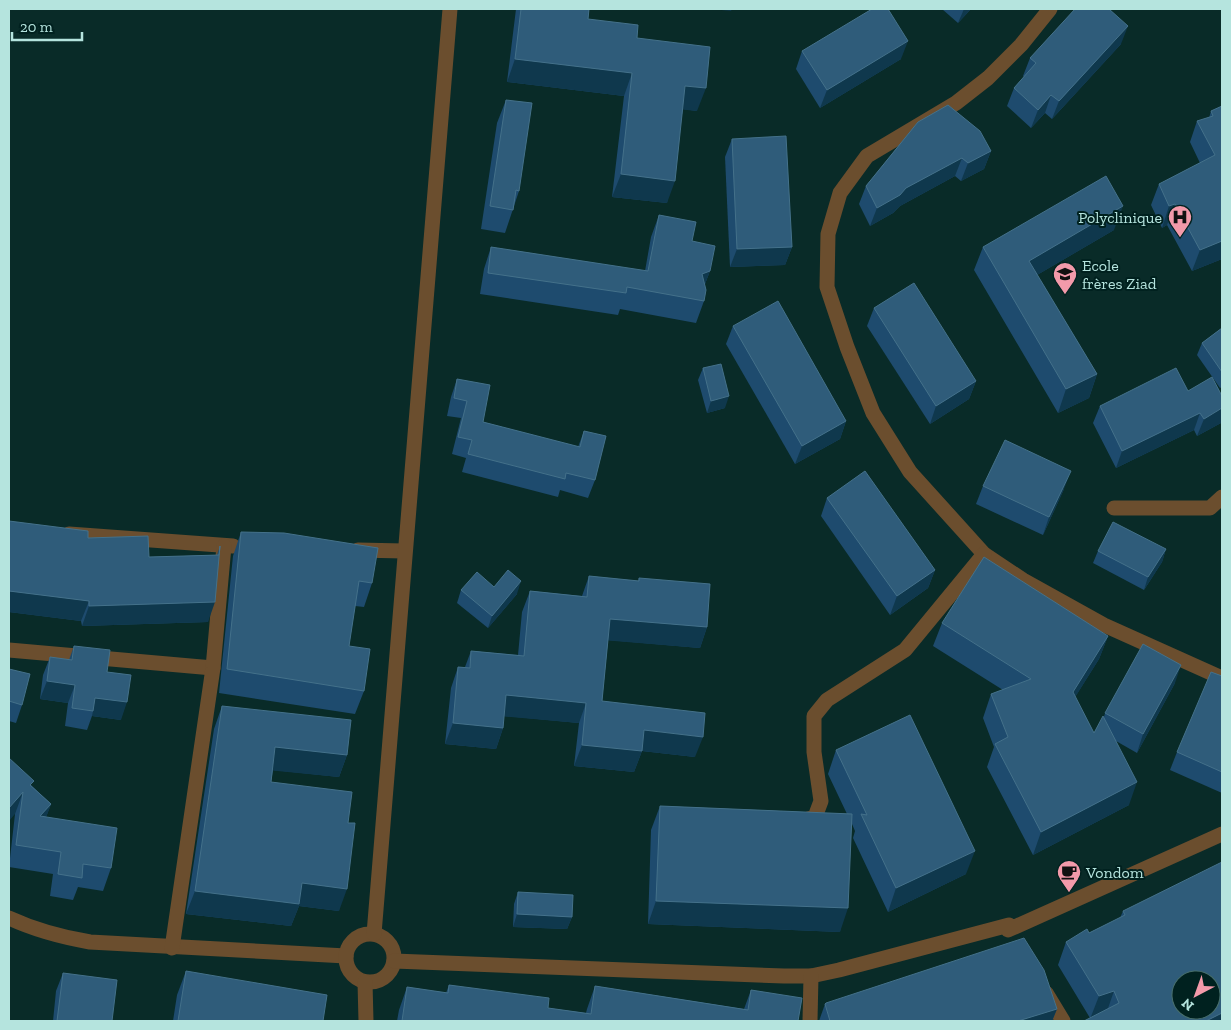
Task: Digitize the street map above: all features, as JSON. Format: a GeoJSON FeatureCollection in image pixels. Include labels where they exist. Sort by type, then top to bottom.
{"type":"FeatureCollection","features":[{"type":"Feature","properties":{"kind":"street"},"geometry":{"type":"LineString","coordinates":[[374,934],[450,9]]}},
{"type":"Feature","properties":{"kind":"street"},"geometry":{"type":"LineString","coordinates":[[1050,9],[1020,46],[988,78],[956,103],[867,156],[840,193],[828,234],[827,287],[846,347],[873,413],[910,472],[984,554],[1023,580],[1104,624],[1222,678]]}},
{"type":"Feature","properties":{"kind":"street"},"geometry":{"type":"LineString","coordinates":[[1114,508],[1210,508],[1222,497]]}},
{"type":"Feature","properties":{"kind":"street"},"geometry":{"type":"LineString","coordinates":[[58,534],[243,546]]}},
{"type":"Feature","properties":{"kind":"street"},"geometry":{"type":"LineString","coordinates":[[172,948],[214,668],[224,546]]}},
{"type":"Feature","properties":{"kind":"street"},"geometry":{"type":"LineString","coordinates":[[347,549],[404,551]]}},
{"type":"Feature","properties":{"kind":"street"},"geometry":{"type":"LineString","coordinates":[[786,820],[805,821],[815,818],[821,801],[814,752],[814,716],[827,700],[905,650],[984,554]]}},
{"type":"Feature","properties":{"kind":"street"},"geometry":{"type":"LineString","coordinates":[[9,650],[214,668]]}},
{"type":"Feature","properties":{"kind":"street"},"geometry":{"type":"LineString","coordinates":[[1008,930],[1222,834]]}},
{"type":"Feature","properties":{"kind":"street"},"geometry":{"type":"LineString","coordinates":[[9,918],[28,927],[58,936],[90,942],[172,948],[346,956]]}},
{"type":"Feature","properties":{"kind":"street"},"geometry":{"type":"LineString","coordinates":[[394,961],[811,976],[1009,925],[1008,930],[1018,946]]}},
{"type":"Feature","properties":{"kind":"street"},"geometry":{"type":"LineString","coordinates":[[374,934],[390,943],[394,955],[393,968],[384,978],[365,982],[359,980],[349,969],[346,956],[347,950],[353,941],[362,935],[374,934]]}},
{"type":"Feature","properties":{"kind":"street"},"geometry":{"type":"LineString","coordinates":[[810,1021],[811,976]]}},
{"type":"Feature","properties":{"kind":"street"},"geometry":{"type":"LineString","coordinates":[[1038,980],[1063,1021]]}},
{"type":"Feature","properties":{"kind":"street"},"geometry":{"type":"LineString","coordinates":[[365,982],[366,1021]]}},
{"type":"Feature","properties":{"kind":"building"},"geometry":{"type":"Polygon","coordinates":[[[521,9],[589,9],[588,19],[638,25],[637,38],[710,47],[706,88],[685,86],[675,181],[621,174],[632,73],[515,59],[521,9]]]}},
{"type":"Feature","properties":{"kind":"building"},"geometry":{"type":"Polygon","coordinates":[[[872,9],[888,9],[908,41],[827,90],[802,51],[872,9]]]}},
{"type":"Feature","properties":{"kind":"building"},"geometry":{"type":"Polygon","coordinates":[[[1075,9],[1109,9],[1128,26],[1059,101],[1051,95],[1038,110],[1014,88],[1036,63],[1030,58],[1075,9]]]}},
{"type":"Feature","properties":{"kind":"building"},"geometry":{"type":"Polygon","coordinates":[[[506,100],[532,103],[519,191],[516,190],[513,210],[490,206],[506,100]]]}},
{"type":"Feature","properties":{"kind":"building"},"geometry":{"type":"Polygon","coordinates":[[[948,105],[980,131],[991,151],[968,163],[962,158],[906,188],[900,195],[877,208],[866,186],[918,122],[948,105]]]}},
{"type":"Feature","properties":{"kind":"building"},"geometry":{"type":"Polygon","coordinates":[[[1222,106],[1222,241],[1200,250],[1175,204],[1169,206],[1159,184],[1215,155],[1197,121],[1213,116],[1211,111],[1222,106]]]}},
{"type":"Feature","properties":{"kind":"building"},"geometry":{"type":"Polygon","coordinates":[[[786,136],[792,247],[737,249],[732,139],[786,136]]]}},
{"type":"Feature","properties":{"kind":"building"},"geometry":{"type":"Polygon","coordinates":[[[1106,176],[1123,206],[1029,261],[1097,374],[1066,389],[983,247],[1106,176]]]}},
{"type":"Feature","properties":{"kind":"building"},"geometry":{"type":"Polygon","coordinates":[[[659,215],[696,222],[692,241],[715,246],[710,271],[702,274],[706,290],[704,301],[627,287],[626,293],[488,273],[491,247],[648,271],[659,215]]]}},
{"type":"Feature","properties":{"kind":"building"},"geometry":{"type":"Polygon","coordinates":[[[914,283],[976,381],[936,406],[874,308],[914,283]]]}},
{"type":"Feature","properties":{"kind":"building"},"geometry":{"type":"Polygon","coordinates":[[[778,301],[846,421],[802,446],[733,326],[778,301]]]}},
{"type":"Feature","properties":{"kind":"building"},"geometry":{"type":"Polygon","coordinates":[[[1222,328],[1222,372],[1202,343],[1222,328]]]}},
{"type":"Feature","properties":{"kind":"building"},"geometry":{"type":"Polygon","coordinates":[[[721,364],[729,396],[711,401],[703,368],[721,364]]]}},
{"type":"Feature","properties":{"kind":"building"},"geometry":{"type":"Polygon","coordinates":[[[1176,368],[1188,391],[1212,377],[1222,396],[1222,408],[1204,419],[1200,413],[1122,451],[1100,406],[1176,368]]]}},
{"type":"Feature","properties":{"kind":"building"},"geometry":{"type":"Polygon","coordinates":[[[457,379],[490,385],[483,422],[580,447],[584,431],[606,436],[595,480],[566,473],[565,479],[468,454],[472,440],[458,437],[467,401],[454,398],[457,379]]]}},
{"type":"Feature","properties":{"kind":"building"},"geometry":{"type":"Polygon","coordinates":[[[1005,440],[1071,471],[1049,517],[983,486],[1005,440]]]}},
{"type":"Feature","properties":{"kind":"building"},"geometry":{"type":"Polygon","coordinates":[[[865,471],[935,570],[897,596],[827,498],[865,471]]]}},
{"type":"Feature","properties":{"kind":"building"},"geometry":{"type":"Polygon","coordinates":[[[9,521],[88,531],[88,538],[148,536],[149,557],[219,555],[220,546],[215,602],[89,606],[89,601],[9,591],[9,521]]]}},
{"type":"Feature","properties":{"kind":"building"},"geometry":{"type":"Polygon","coordinates":[[[1113,522],[1166,549],[1148,577],[1098,551],[1113,522]]]}},
{"type":"Feature","properties":{"kind":"building"},"geometry":{"type":"Polygon","coordinates":[[[241,532],[284,533],[378,548],[372,583],[359,581],[349,646],[370,649],[364,691],[227,669],[241,532]]]}},
{"type":"Feature","properties":{"kind":"building"},"geometry":{"type":"Polygon","coordinates":[[[984,557],[1108,636],[1073,692],[1094,733],[1103,716],[1137,782],[1041,832],[995,744],[1008,737],[991,694],[1031,679],[942,623],[984,557]]]}},
{"type":"Feature","properties":{"kind":"building"},"geometry":{"type":"Polygon","coordinates":[[[508,570],[521,581],[492,616],[461,590],[477,572],[494,587],[508,570]]]}},
{"type":"Feature","properties":{"kind":"building"},"geometry":{"type":"Polygon","coordinates":[[[589,576],[639,581],[639,578],[710,584],[707,627],[610,619],[602,701],[705,713],[703,737],[644,730],[642,751],[582,745],[586,703],[506,695],[503,728],[453,723],[458,667],[470,668],[471,651],[524,656],[530,591],[587,597],[589,576]]]}},
{"type":"Feature","properties":{"kind":"building"},"geometry":{"type":"Polygon","coordinates":[[[1143,644],[1181,665],[1143,734],[1105,713],[1143,644]]]}},
{"type":"Feature","properties":{"kind":"building"},"geometry":{"type":"Polygon","coordinates":[[[74,646],[110,650],[107,672],[131,675],[127,702],[95,698],[93,711],[72,708],[75,685],[47,681],[50,657],[72,660],[74,646]]]}},
{"type":"Feature","properties":{"kind":"building"},"geometry":{"type":"Polygon","coordinates":[[[9,669],[30,674],[22,705],[9,701],[9,669]]]}},
{"type":"Feature","properties":{"kind":"building"},"geometry":{"type":"Polygon","coordinates":[[[1211,672],[1222,676],[1222,772],[1177,752],[1211,672]]]}},
{"type":"Feature","properties":{"kind":"building"},"geometry":{"type":"Polygon","coordinates":[[[222,706],[351,720],[347,755],[275,747],[271,782],[352,792],[348,823],[355,823],[347,889],[302,883],[299,904],[195,891],[222,706]]]}},
{"type":"Feature","properties":{"kind":"building"},"geometry":{"type":"Polygon","coordinates":[[[910,715],[975,851],[896,888],[861,814],[867,815],[836,750],[910,715]]]}},
{"type":"Feature","properties":{"kind":"building"},"geometry":{"type":"Polygon","coordinates":[[[9,758],[34,781],[30,785],[51,804],[40,816],[117,828],[111,868],[83,864],[82,878],[58,874],[61,852],[16,845],[23,792],[9,808],[9,758]]]}},
{"type":"Feature","properties":{"kind":"building"},"geometry":{"type":"Polygon","coordinates":[[[660,806],[852,814],[848,908],[656,901],[660,806]]]}},
{"type":"Feature","properties":{"kind":"building"},"geometry":{"type":"Polygon","coordinates":[[[1222,862],[1222,1013],[1221,970],[1171,970],[1171,1020],[1208,1020],[1084,1021],[1119,1003],[1114,991],[1099,996],[1066,942],[1087,929],[1089,933],[1125,915],[1123,911],[1222,862]]]}},
{"type":"Feature","properties":{"kind":"building"},"geometry":{"type":"Polygon","coordinates":[[[518,892],[573,895],[572,917],[517,914],[518,892]]]}},
{"type":"Feature","properties":{"kind":"building"},"geometry":{"type":"Polygon","coordinates":[[[1024,938],[1044,970],[1057,1009],[1018,1021],[830,1021],[826,1003],[1024,938]]]}},
{"type":"Feature","properties":{"kind":"building"},"geometry":{"type":"Polygon","coordinates":[[[186,971],[327,995],[323,1021],[178,1021],[186,971]]]}},
{"type":"Feature","properties":{"kind":"building"},"geometry":{"type":"Polygon","coordinates":[[[63,973],[117,980],[112,1021],[57,1021],[63,973]]]}},
{"type":"Feature","properties":{"kind":"building"},"geometry":{"type":"Polygon","coordinates":[[[449,985],[549,998],[548,1008],[591,1014],[595,986],[748,1010],[751,990],[802,998],[798,1021],[402,1021],[407,987],[448,993],[449,985]]]}},
{"type":"Feature","properties":{"kind":"place","name":"Polyclinique"},"geometry":{"type":"Point","coordinates":[1180,238]}},
{"type":"Feature","properties":{"kind":"place","name":"Ecole frères Ziad"},"geometry":{"type":"Point","coordinates":[1065,295]}},
{"type":"Feature","properties":{"kind":"place","name":"Vondom"},"geometry":{"type":"Point","coordinates":[1069,893]}}]}
